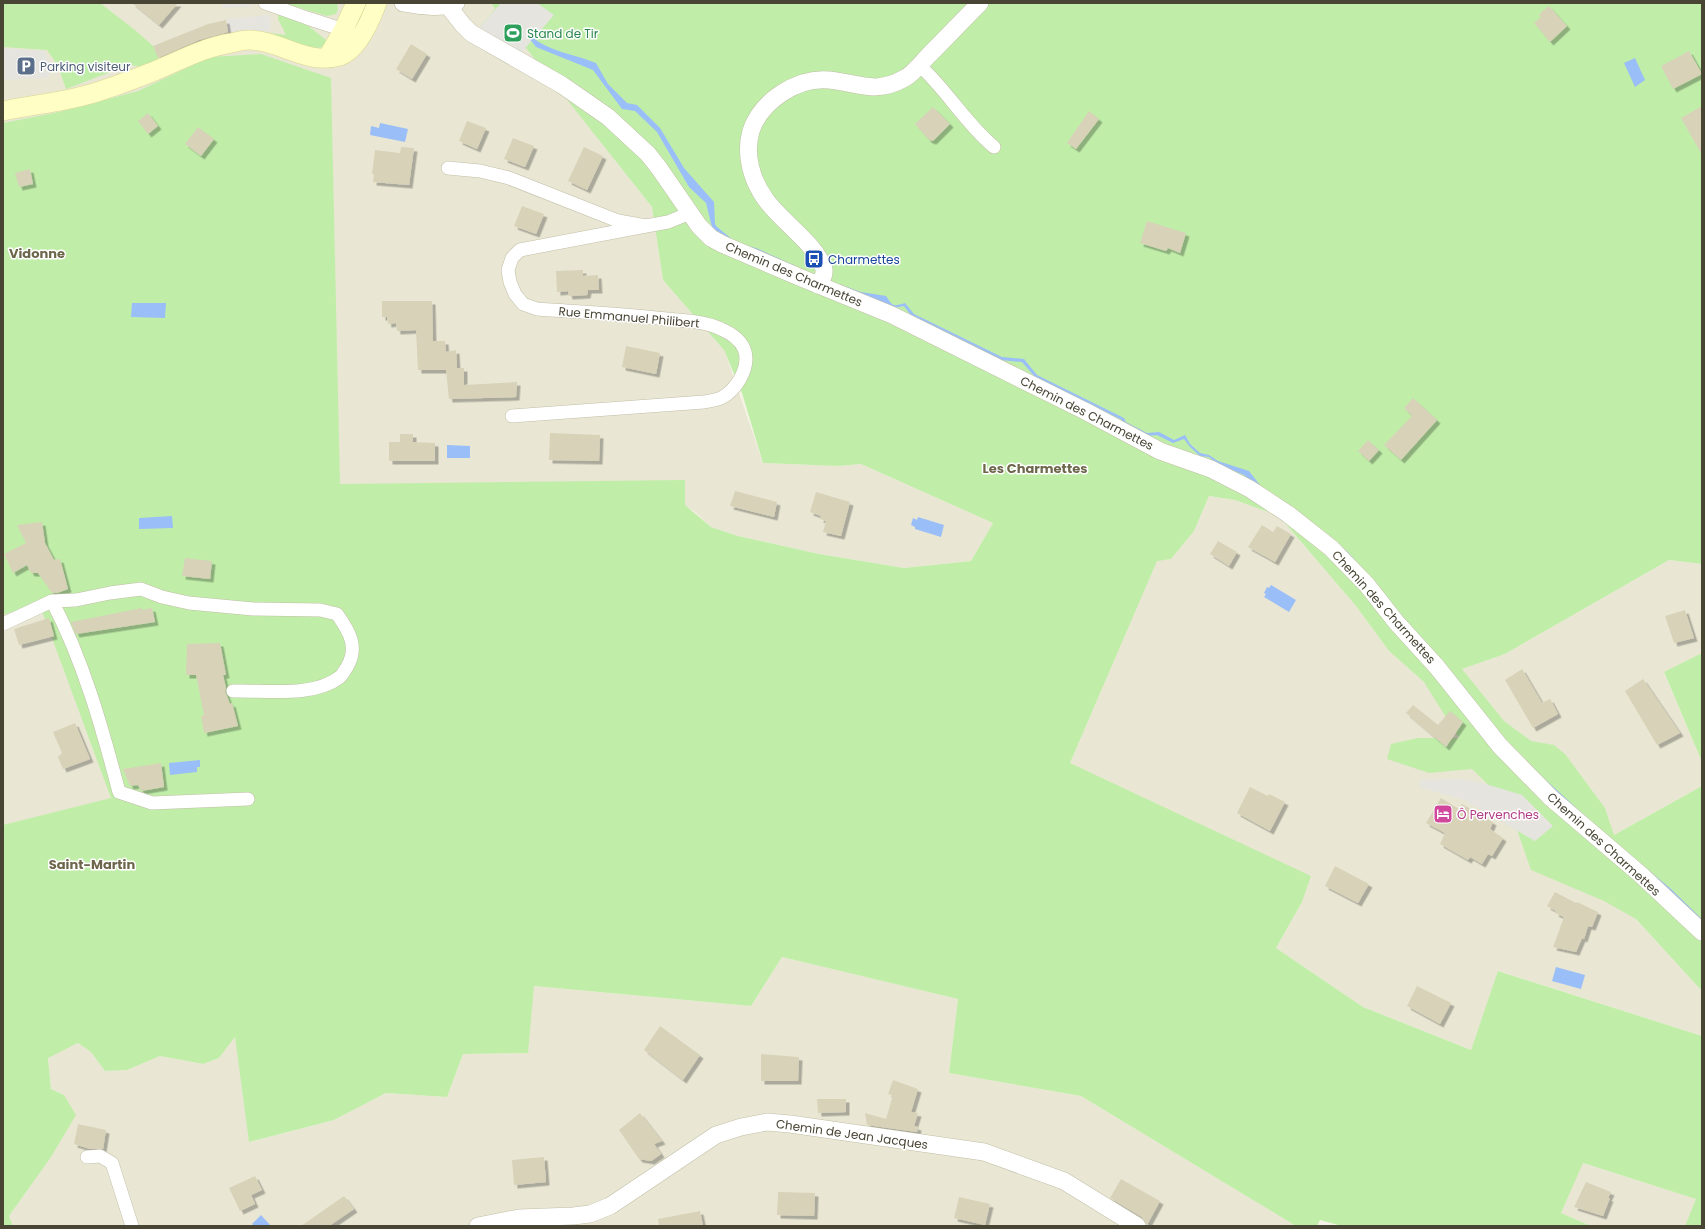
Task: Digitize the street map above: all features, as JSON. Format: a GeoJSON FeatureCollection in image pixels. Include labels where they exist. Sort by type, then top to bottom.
{"type":"FeatureCollection","features":[{"type":"Feature","properties":{"kind":"main road"},"geometry":{"type":"LineString","coordinates":[[3,111],[63,100],[104,90],[156,70],[199,51],[229,43],[249,40],[313,58],[340,56],[352,48],[352,32],[356,3]]}},
{"type":"Feature","properties":{"kind":"main road"},"geometry":{"type":"LineString","coordinates":[[352,32],[369,23],[377,3]]}},
{"type":"Feature","properties":{"kind":"main road"},"geometry":{"type":"LineString","coordinates":[[3,106],[22,107]]}},
{"type":"Feature","properties":{"kind":"street"},"geometry":{"type":"LineString","coordinates":[[265,3],[352,32]]}},
{"type":"Feature","properties":{"kind":"street","name":"Chemin des Charmettes"},"geometry":{"type":"LineString","coordinates":[[403,3],[420,6],[452,4],[463,25],[471,32],[562,85],[608,117],[636,142],[653,160],[699,226],[711,238],[722,244],[821,280],[1085,411],[1160,451],[1212,468],[1250,489],[1288,514],[1332,548],[1367,585],[1396,622],[1437,666],[1500,746],[1551,798],[1640,874],[1702,932]]}},
{"type":"Feature","properties":{"kind":"street"},"geometry":{"type":"LineString","coordinates":[[821,280],[824,267],[816,253],[766,200],[755,181],[749,162],[749,145],[751,133],[756,120],[763,108],[775,98],[805,82],[828,80],[861,87],[878,87],[906,77],[980,3]]}},
{"type":"Feature","properties":{"kind":"street"},"geometry":{"type":"LineString","coordinates":[[919,65],[931,76],[982,137],[994,147]]}},
{"type":"Feature","properties":{"kind":"street"},"geometry":{"type":"LineString","coordinates":[[448,168],[480,171],[509,178],[618,221],[646,226],[668,222],[690,213]]}},
{"type":"Feature","properties":{"kind":"street","name":"Rue Emmanuel Philibert"},"geometry":{"type":"LineString","coordinates":[[512,416],[704,402],[722,398],[731,391],[738,382],[744,371],[747,357],[743,346],[734,336],[719,328],[702,323],[645,316],[537,309],[523,304],[515,294],[508,270],[512,258],[520,250],[646,226]]}},
{"type":"Feature","properties":{"kind":"street"},"geometry":{"type":"LineString","coordinates":[[3,624],[52,601],[76,600],[110,593],[141,589],[162,597],[189,603],[252,609],[320,610],[337,614],[348,630],[353,645],[352,658],[341,676],[320,687],[295,691],[232,691]]}},
{"type":"Feature","properties":{"kind":"street"},"geometry":{"type":"LineString","coordinates":[[52,601],[64,624],[77,658],[107,746],[119,792],[152,802],[248,799]]}},
{"type":"Feature","properties":{"kind":"street","name":"Chemin de Jean Jacques"},"geometry":{"type":"LineString","coordinates":[[478,1226],[519,1218],[590,1214],[610,1206],[716,1135],[741,1127],[767,1122],[984,1152],[1064,1181],[1136,1226]]}},
{"type":"Feature","properties":{"kind":"street"},"geometry":{"type":"LineString","coordinates":[[87,1157],[100,1156],[112,1163],[132,1226]]}},
{"type":"Feature","properties":{"kind":"shaded area"},"geometry":{"type":"Polygon","coordinates":[[[3,3],[491,3],[652,207],[663,280],[724,349],[763,463],[838,466],[861,464],[993,523],[971,561],[904,568],[819,554],[738,536],[711,527],[695,512],[684,505],[685,480],[324,832],[3,841],[3,3]]]}},
{"type":"Feature","properties":{"kind":"shaded area"},"geometry":{"type":"Polygon","coordinates":[[[222,3],[251,3],[251,7],[222,8],[222,3]]]}},
{"type":"Feature","properties":{"kind":"shaded area","name":"Stand de Tir"},"geometry":{"type":"Polygon","coordinates":[[[501,3],[537,3],[554,15],[521,53],[479,28],[501,3]]]}},
{"type":"Feature","properties":{"kind":"shaded area"},"geometry":{"type":"Polygon","coordinates":[[[271,15],[270,31],[246,30],[228,32],[227,19],[271,15]]]}},
{"type":"Feature","properties":{"kind":"shaded area","name":"Parking visiteur"},"geometry":{"type":"Polygon","coordinates":[[[3,48],[44,51],[50,62],[49,78],[3,80],[3,48]]]}},
{"type":"Feature","properties":{"kind":"shaded area"},"geometry":{"type":"Polygon","coordinates":[[[1209,496],[1235,500],[1279,516],[1356,606],[1389,651],[1424,682],[1505,654],[1669,560],[1702,564],[1702,653],[1664,673],[1702,762],[1702,786],[1614,835],[1636,919],[1702,991],[1702,1036],[1499,971],[1471,1050],[1363,1007],[1276,948],[1302,902],[1070,763],[1157,560],[1171,559],[1194,531],[1209,496]]]}},
{"type":"Feature","properties":{"kind":"shaded area"},"geometry":{"type":"Polygon","coordinates":[[[1458,779],[1479,782],[1522,795],[1553,826],[1535,841],[1464,800],[1419,787],[1420,780],[1458,779]]]}},
{"type":"Feature","properties":{"kind":"shaded area"},"geometry":{"type":"Polygon","coordinates":[[[782,957],[958,999],[949,1073],[1081,1096],[1296,1226],[13,1226],[9,1216],[26,1192],[64,1095],[51,1089],[48,1057],[78,1043],[91,1052],[105,1071],[127,1070],[160,1056],[203,1064],[219,1058],[235,1037],[250,1142],[334,1120],[386,1093],[447,1097],[463,1054],[527,1053],[533,986],[751,1006],[782,957]]]}},
{"type":"Feature","properties":{"kind":"shaded area"},"geometry":{"type":"Polygon","coordinates":[[[1582,1163],[1697,1199],[1685,1226],[1591,1226],[1561,1213],[1582,1163]]]}},
{"type":"Feature","properties":{"kind":"green space"},"geometry":{"type":"Polygon","coordinates":[[[3,3],[100,3],[153,46],[160,59],[238,32],[254,31],[286,35],[278,19],[278,15],[280,13],[306,24],[326,40],[325,45],[313,49],[263,39],[152,68],[129,65],[66,89],[58,66],[47,50],[3,47],[3,3]]]}},
{"type":"Feature","properties":{"kind":"green space"},"geometry":{"type":"Polygon","coordinates":[[[283,3],[337,3],[338,9],[336,14],[327,16],[283,3]]]}},
{"type":"Feature","properties":{"kind":"green space"},"geometry":{"type":"Polygon","coordinates":[[[491,3],[1702,3],[1702,564],[1669,560],[1505,654],[1462,669],[1504,721],[1531,741],[1554,745],[1565,754],[1605,808],[1614,835],[1702,786],[1702,991],[1636,919],[1604,901],[1531,870],[1508,804],[1472,769],[1429,773],[1387,759],[1391,744],[1418,738],[1459,738],[1424,682],[1389,651],[1356,606],[1279,516],[1235,500],[1209,496],[1194,531],[1171,559],[1157,561],[1070,763],[1311,876],[1302,902],[1276,948],[1363,1007],[1471,1050],[1498,971],[1702,1036],[1702,1226],[1685,1226],[1696,1199],[1583,1163],[1561,1213],[1591,1226],[1342,1226],[1320,1220],[1317,1226],[1296,1226],[1081,1096],[949,1073],[958,999],[782,957],[751,1006],[534,986],[528,1053],[463,1054],[447,1097],[386,1093],[334,1120],[249,1142],[235,1037],[219,1058],[203,1064],[160,1056],[127,1070],[105,1071],[91,1052],[78,1043],[48,1058],[51,1089],[64,1095],[76,1115],[51,1157],[9,1216],[13,1226],[3,1226],[3,825],[111,798],[39,603],[3,615],[3,123],[59,112],[138,91],[210,57],[261,54],[331,78],[340,484],[685,480],[685,505],[711,527],[738,536],[819,554],[904,568],[971,561],[993,523],[861,464],[838,466],[763,463],[742,393],[724,350],[663,280],[652,207],[526,48],[479,28],[495,9],[491,3]]]}},
{"type":"Feature","properties":{"kind":"green space"},"geometry":{"type":"Polygon","coordinates":[[[1702,653],[1702,762],[1664,672],[1702,653]]]}},
{"type":"Feature","properties":{"kind":"water"},"geometry":{"type":"Polygon","coordinates":[[[531,36],[546,46],[596,63],[608,84],[627,103],[637,105],[660,128],[684,168],[714,202],[715,224],[717,227],[738,244],[756,248],[796,266],[795,269],[762,254],[737,246],[713,231],[706,203],[689,187],[657,132],[635,111],[622,109],[593,70],[536,47],[529,38],[531,36]]]}},
{"type":"Feature","properties":{"kind":"water"},"geometry":{"type":"Polygon","coordinates":[[[1635,58],[1645,80],[1635,87],[1624,63],[1635,58]]]}},
{"type":"Feature","properties":{"kind":"water"},"geometry":{"type":"Polygon","coordinates":[[[380,123],[408,129],[405,142],[370,135],[371,126],[379,128],[380,123]]]}},
{"type":"Feature","properties":{"kind":"water"},"geometry":{"type":"Polygon","coordinates":[[[839,284],[861,292],[886,296],[893,305],[905,303],[914,314],[1002,357],[1024,359],[1037,375],[1124,418],[1126,422],[1147,433],[1159,432],[1174,440],[1185,435],[1190,444],[1200,453],[1209,455],[1218,461],[1249,471],[1263,489],[1348,552],[1363,570],[1261,491],[1244,475],[1217,464],[1209,457],[1200,456],[1184,439],[1173,443],[1157,435],[1146,436],[1122,423],[1122,420],[1035,377],[1022,362],[1000,360],[928,323],[912,317],[904,306],[893,308],[841,289],[839,284]]]}},
{"type":"Feature","properties":{"kind":"water"},"geometry":{"type":"Polygon","coordinates":[[[132,303],[166,303],[165,318],[131,317],[132,303]]]}},
{"type":"Feature","properties":{"kind":"water"},"geometry":{"type":"Polygon","coordinates":[[[447,445],[470,446],[470,458],[447,458],[447,445]]]}},
{"type":"Feature","properties":{"kind":"water"},"geometry":{"type":"Polygon","coordinates":[[[172,516],[173,528],[139,529],[139,518],[172,516]]]}},
{"type":"Feature","properties":{"kind":"water"},"geometry":{"type":"Polygon","coordinates":[[[918,517],[944,525],[941,537],[915,529],[915,527],[911,525],[913,518],[917,520],[918,517]]]}},
{"type":"Feature","properties":{"kind":"water"},"geometry":{"type":"Polygon","coordinates":[[[1271,585],[1296,600],[1289,612],[1264,597],[1267,587],[1269,588],[1271,585]]]}},
{"type":"Feature","properties":{"kind":"water"},"geometry":{"type":"Polygon","coordinates":[[[1414,629],[1468,692],[1485,716],[1514,751],[1594,824],[1671,889],[1702,919],[1702,922],[1512,753],[1414,629]]]}},
{"type":"Feature","properties":{"kind":"water"},"geometry":{"type":"Polygon","coordinates":[[[200,760],[200,767],[197,767],[197,772],[170,775],[169,763],[200,760]]]}},
{"type":"Feature","properties":{"kind":"water"},"geometry":{"type":"Polygon","coordinates":[[[1556,967],[1585,975],[1581,989],[1552,981],[1556,967]]]}},
{"type":"Feature","properties":{"kind":"water"},"geometry":{"type":"Polygon","coordinates":[[[261,1215],[271,1226],[255,1226],[252,1224],[261,1215]]]}},
{"type":"Feature","properties":{"kind":"building"},"geometry":{"type":"Polygon","coordinates":[[[132,3],[178,3],[159,25],[132,3]]]}},
{"type":"Feature","properties":{"kind":"building"},"geometry":{"type":"Polygon","coordinates":[[[1549,6],[1567,26],[1550,42],[1534,23],[1541,17],[1539,14],[1549,6]]]}},
{"type":"Feature","properties":{"kind":"building"},"geometry":{"type":"Polygon","coordinates":[[[226,20],[228,32],[199,40],[158,58],[153,46],[208,24],[226,20]]]}},
{"type":"Feature","properties":{"kind":"building"},"geometry":{"type":"Polygon","coordinates":[[[411,44],[427,54],[412,79],[396,69],[411,44]]]}},
{"type":"Feature","properties":{"kind":"building"},"geometry":{"type":"Polygon","coordinates":[[[1689,51],[1702,74],[1673,89],[1661,66],[1689,51]]]}},
{"type":"Feature","properties":{"kind":"building"},"geometry":{"type":"Polygon","coordinates":[[[1702,106],[1702,155],[1681,118],[1702,106]]]}},
{"type":"Feature","properties":{"kind":"building"},"geometry":{"type":"Polygon","coordinates":[[[933,107],[950,124],[933,141],[929,140],[915,124],[933,107]]]}},
{"type":"Feature","properties":{"kind":"building"},"geometry":{"type":"Polygon","coordinates":[[[1089,111],[1099,119],[1076,149],[1067,143],[1089,111]]]}},
{"type":"Feature","properties":{"kind":"building"},"geometry":{"type":"Polygon","coordinates":[[[148,113],[158,126],[148,134],[138,121],[148,113]]]}},
{"type":"Feature","properties":{"kind":"building"},"geometry":{"type":"Polygon","coordinates":[[[467,121],[486,128],[477,149],[459,141],[467,121]]]}},
{"type":"Feature","properties":{"kind":"building"},"geometry":{"type":"Polygon","coordinates":[[[198,127],[214,139],[201,156],[185,144],[198,127]]]}},
{"type":"Feature","properties":{"kind":"building"},"geometry":{"type":"Polygon","coordinates":[[[513,138],[534,146],[525,167],[504,159],[513,138]]]}},
{"type":"Feature","properties":{"kind":"building"},"geometry":{"type":"Polygon","coordinates":[[[401,147],[414,148],[409,185],[373,182],[374,174],[372,174],[375,150],[400,153],[401,147]]]}},
{"type":"Feature","properties":{"kind":"building"},"geometry":{"type":"Polygon","coordinates":[[[584,147],[603,156],[587,190],[568,181],[584,147]]]}},
{"type":"Feature","properties":{"kind":"building"},"geometry":{"type":"Polygon","coordinates":[[[30,169],[33,184],[19,187],[15,173],[30,169]]]}},
{"type":"Feature","properties":{"kind":"building"},"geometry":{"type":"Polygon","coordinates":[[[522,206],[544,214],[536,234],[514,226],[522,206]]]}},
{"type":"Feature","properties":{"kind":"building"},"geometry":{"type":"Polygon","coordinates":[[[1147,221],[1186,233],[1180,253],[1168,248],[1166,251],[1140,243],[1147,221]]]}},
{"type":"Feature","properties":{"kind":"building"},"geometry":{"type":"Polygon","coordinates":[[[583,270],[583,276],[598,275],[599,290],[588,290],[587,295],[569,296],[568,291],[557,292],[556,271],[583,270]]]}},
{"type":"Feature","properties":{"kind":"building"},"geometry":{"type":"Polygon","coordinates":[[[382,301],[432,301],[433,341],[445,341],[446,352],[456,350],[457,368],[464,368],[464,385],[517,382],[516,397],[449,399],[446,370],[418,370],[416,330],[397,331],[396,323],[388,324],[387,317],[382,317],[382,301]]]}},
{"type":"Feature","properties":{"kind":"building"},"geometry":{"type":"Polygon","coordinates":[[[626,346],[660,353],[656,374],[622,367],[626,346]]]}},
{"type":"Feature","properties":{"kind":"building"},"geometry":{"type":"Polygon","coordinates":[[[1413,398],[1437,420],[1401,460],[1384,445],[1412,416],[1404,408],[1413,398]]]}},
{"type":"Feature","properties":{"kind":"building"},"geometry":{"type":"Polygon","coordinates":[[[550,433],[600,435],[599,461],[549,460],[550,433]]]}},
{"type":"Feature","properties":{"kind":"building"},"geometry":{"type":"Polygon","coordinates":[[[400,434],[413,434],[413,442],[435,443],[435,461],[389,461],[389,442],[400,442],[400,434]]]}},
{"type":"Feature","properties":{"kind":"building"},"geometry":{"type":"Polygon","coordinates":[[[1368,440],[1379,450],[1369,461],[1358,451],[1368,440]]]}},
{"type":"Feature","properties":{"kind":"building"},"geometry":{"type":"Polygon","coordinates":[[[735,491],[777,502],[774,517],[730,506],[735,491]]]}},
{"type":"Feature","properties":{"kind":"building"},"geometry":{"type":"Polygon","coordinates":[[[816,492],[850,502],[841,536],[823,532],[826,521],[820,519],[821,516],[810,512],[816,492]]]}},
{"type":"Feature","properties":{"kind":"building"},"geometry":{"type":"Polygon","coordinates":[[[42,522],[45,543],[54,560],[60,559],[68,589],[57,593],[52,593],[38,573],[31,573],[27,565],[13,573],[4,554],[26,543],[17,525],[42,522]]]}},
{"type":"Feature","properties":{"kind":"building"},"geometry":{"type":"Polygon","coordinates":[[[1262,525],[1273,532],[1277,526],[1291,534],[1275,562],[1248,547],[1262,525]]]}},
{"type":"Feature","properties":{"kind":"building"},"geometry":{"type":"Polygon","coordinates":[[[1218,541],[1237,552],[1229,566],[1210,554],[1218,541]]]}},
{"type":"Feature","properties":{"kind":"building"},"geometry":{"type":"Polygon","coordinates":[[[185,558],[212,561],[210,579],[182,576],[185,558]]]}},
{"type":"Feature","properties":{"kind":"building"},"geometry":{"type":"Polygon","coordinates":[[[142,608],[142,610],[152,608],[155,622],[76,634],[71,622],[142,608]]]}},
{"type":"Feature","properties":{"kind":"building"},"geometry":{"type":"Polygon","coordinates":[[[1685,610],[1694,638],[1674,643],[1665,616],[1685,610]]]}},
{"type":"Feature","properties":{"kind":"building"},"geometry":{"type":"Polygon","coordinates":[[[49,618],[54,636],[19,645],[14,629],[49,618]]]}},
{"type":"Feature","properties":{"kind":"building"},"geometry":{"type":"Polygon","coordinates":[[[220,643],[226,675],[223,675],[226,688],[225,691],[230,704],[232,703],[238,726],[204,733],[201,716],[204,715],[196,675],[186,675],[187,644],[220,643]]]}},
{"type":"Feature","properties":{"kind":"building"},"geometry":{"type":"Polygon","coordinates":[[[1522,669],[1542,703],[1550,699],[1558,714],[1533,728],[1505,680],[1522,669]]]}},
{"type":"Feature","properties":{"kind":"building"},"geometry":{"type":"Polygon","coordinates":[[[1643,679],[1680,733],[1657,745],[1625,691],[1643,679]]]}},
{"type":"Feature","properties":{"kind":"building"},"geometry":{"type":"Polygon","coordinates":[[[1413,705],[1438,725],[1450,711],[1463,722],[1446,747],[1406,713],[1413,705]]]}},
{"type":"Feature","properties":{"kind":"building"},"geometry":{"type":"Polygon","coordinates":[[[75,723],[90,759],[63,769],[58,757],[62,753],[53,732],[75,723]]]}},
{"type":"Feature","properties":{"kind":"building"},"geometry":{"type":"Polygon","coordinates":[[[161,763],[164,787],[141,791],[138,785],[130,786],[123,769],[161,763]]]}},
{"type":"Feature","properties":{"kind":"building"},"geometry":{"type":"Polygon","coordinates":[[[1250,787],[1285,802],[1270,831],[1237,813],[1250,787]]]}},
{"type":"Feature","properties":{"kind":"building"},"geometry":{"type":"Polygon","coordinates":[[[1441,798],[1459,809],[1462,804],[1493,822],[1490,829],[1503,838],[1492,856],[1488,854],[1482,864],[1470,857],[1468,860],[1440,844],[1445,833],[1426,823],[1441,798]]]}},
{"type":"Feature","properties":{"kind":"building"},"geometry":{"type":"Polygon","coordinates":[[[1335,866],[1369,884],[1358,903],[1325,886],[1335,866]]]}},
{"type":"Feature","properties":{"kind":"building"},"geometry":{"type":"Polygon","coordinates":[[[1555,892],[1598,912],[1592,927],[1588,926],[1584,939],[1582,938],[1576,952],[1553,947],[1564,917],[1555,913],[1556,911],[1547,906],[1555,892]]]}},
{"type":"Feature","properties":{"kind":"building"},"geometry":{"type":"Polygon","coordinates":[[[1417,986],[1451,1003],[1440,1024],[1407,1006],[1417,986]]]}},
{"type":"Feature","properties":{"kind":"building"},"geometry":{"type":"Polygon","coordinates":[[[660,1026],[700,1055],[683,1080],[644,1050],[660,1026]]]}},
{"type":"Feature","properties":{"kind":"building"},"geometry":{"type":"Polygon","coordinates":[[[761,1054],[799,1057],[798,1081],[761,1081],[761,1054]]]}},
{"type":"Feature","properties":{"kind":"building"},"geometry":{"type":"Polygon","coordinates":[[[893,1080],[918,1089],[911,1112],[918,1113],[914,1126],[918,1127],[917,1132],[867,1125],[865,1113],[886,1119],[893,1095],[888,1094],[893,1080]]]}},
{"type":"Feature","properties":{"kind":"building"},"geometry":{"type":"Polygon","coordinates":[[[817,1099],[846,1099],[846,1112],[818,1113],[817,1099]]]}},
{"type":"Feature","properties":{"kind":"building"},"geometry":{"type":"Polygon","coordinates":[[[640,1113],[662,1141],[654,1144],[661,1154],[651,1161],[639,1159],[619,1130],[640,1113]]]}},
{"type":"Feature","properties":{"kind":"building"},"geometry":{"type":"Polygon","coordinates":[[[78,1124],[106,1130],[103,1149],[90,1149],[74,1144],[78,1124]]]}},
{"type":"Feature","properties":{"kind":"building"},"geometry":{"type":"Polygon","coordinates":[[[544,1157],[546,1182],[514,1185],[512,1160],[544,1157]]]}},
{"type":"Feature","properties":{"kind":"building"},"geometry":{"type":"Polygon","coordinates":[[[255,1176],[262,1190],[251,1195],[255,1204],[240,1211],[229,1188],[255,1176]]]}},
{"type":"Feature","properties":{"kind":"building"},"geometry":{"type":"Polygon","coordinates":[[[1121,1179],[1160,1201],[1147,1225],[1142,1217],[1110,1198],[1121,1179]]]}},
{"type":"Feature","properties":{"kind":"building"},"geometry":{"type":"Polygon","coordinates":[[[1586,1182],[1611,1192],[1603,1216],[1574,1207],[1586,1182]]]}},
{"type":"Feature","properties":{"kind":"building"},"geometry":{"type":"Polygon","coordinates":[[[778,1192],[815,1193],[814,1216],[777,1215],[778,1192]]]}},
{"type":"Feature","properties":{"kind":"building"},"geometry":{"type":"Polygon","coordinates":[[[344,1196],[354,1209],[329,1226],[301,1226],[344,1196]]]}},
{"type":"Feature","properties":{"kind":"building"},"geometry":{"type":"Polygon","coordinates":[[[959,1197],[990,1204],[985,1225],[954,1218],[959,1197]]]}},
{"type":"Feature","properties":{"kind":"building"},"geometry":{"type":"Polygon","coordinates":[[[700,1211],[703,1226],[659,1226],[658,1219],[700,1211]]]}},
{"type":"Feature","properties":{"kind":"place","name":"Stand de Tir"},"geometry":{"type":"Point","coordinates":[513,33]}},
{"type":"Feature","properties":{"kind":"place","name":"Parking visiteur"},"geometry":{"type":"Point","coordinates":[26,66]}},
{"type":"Feature","properties":{"kind":"place","name":"Charmettes"},"geometry":{"type":"Point","coordinates":[814,259]}},
{"type":"Feature","properties":{"kind":"place","name":"Ô Pervenches"},"geometry":{"type":"Point","coordinates":[1443,814]}},
{"type":"Feature","properties":{"kind":"district","name":"Vidonne"},"geometry":{"type":"Point","coordinates":[37,253]}},
{"type":"Feature","properties":{"kind":"district","name":"Les Charmettes"},"geometry":{"type":"Point","coordinates":[1035,468]}},
{"type":"Feature","properties":{"kind":"district","name":"Saint-Martin"},"geometry":{"type":"Point","coordinates":[92,864]}}]}
